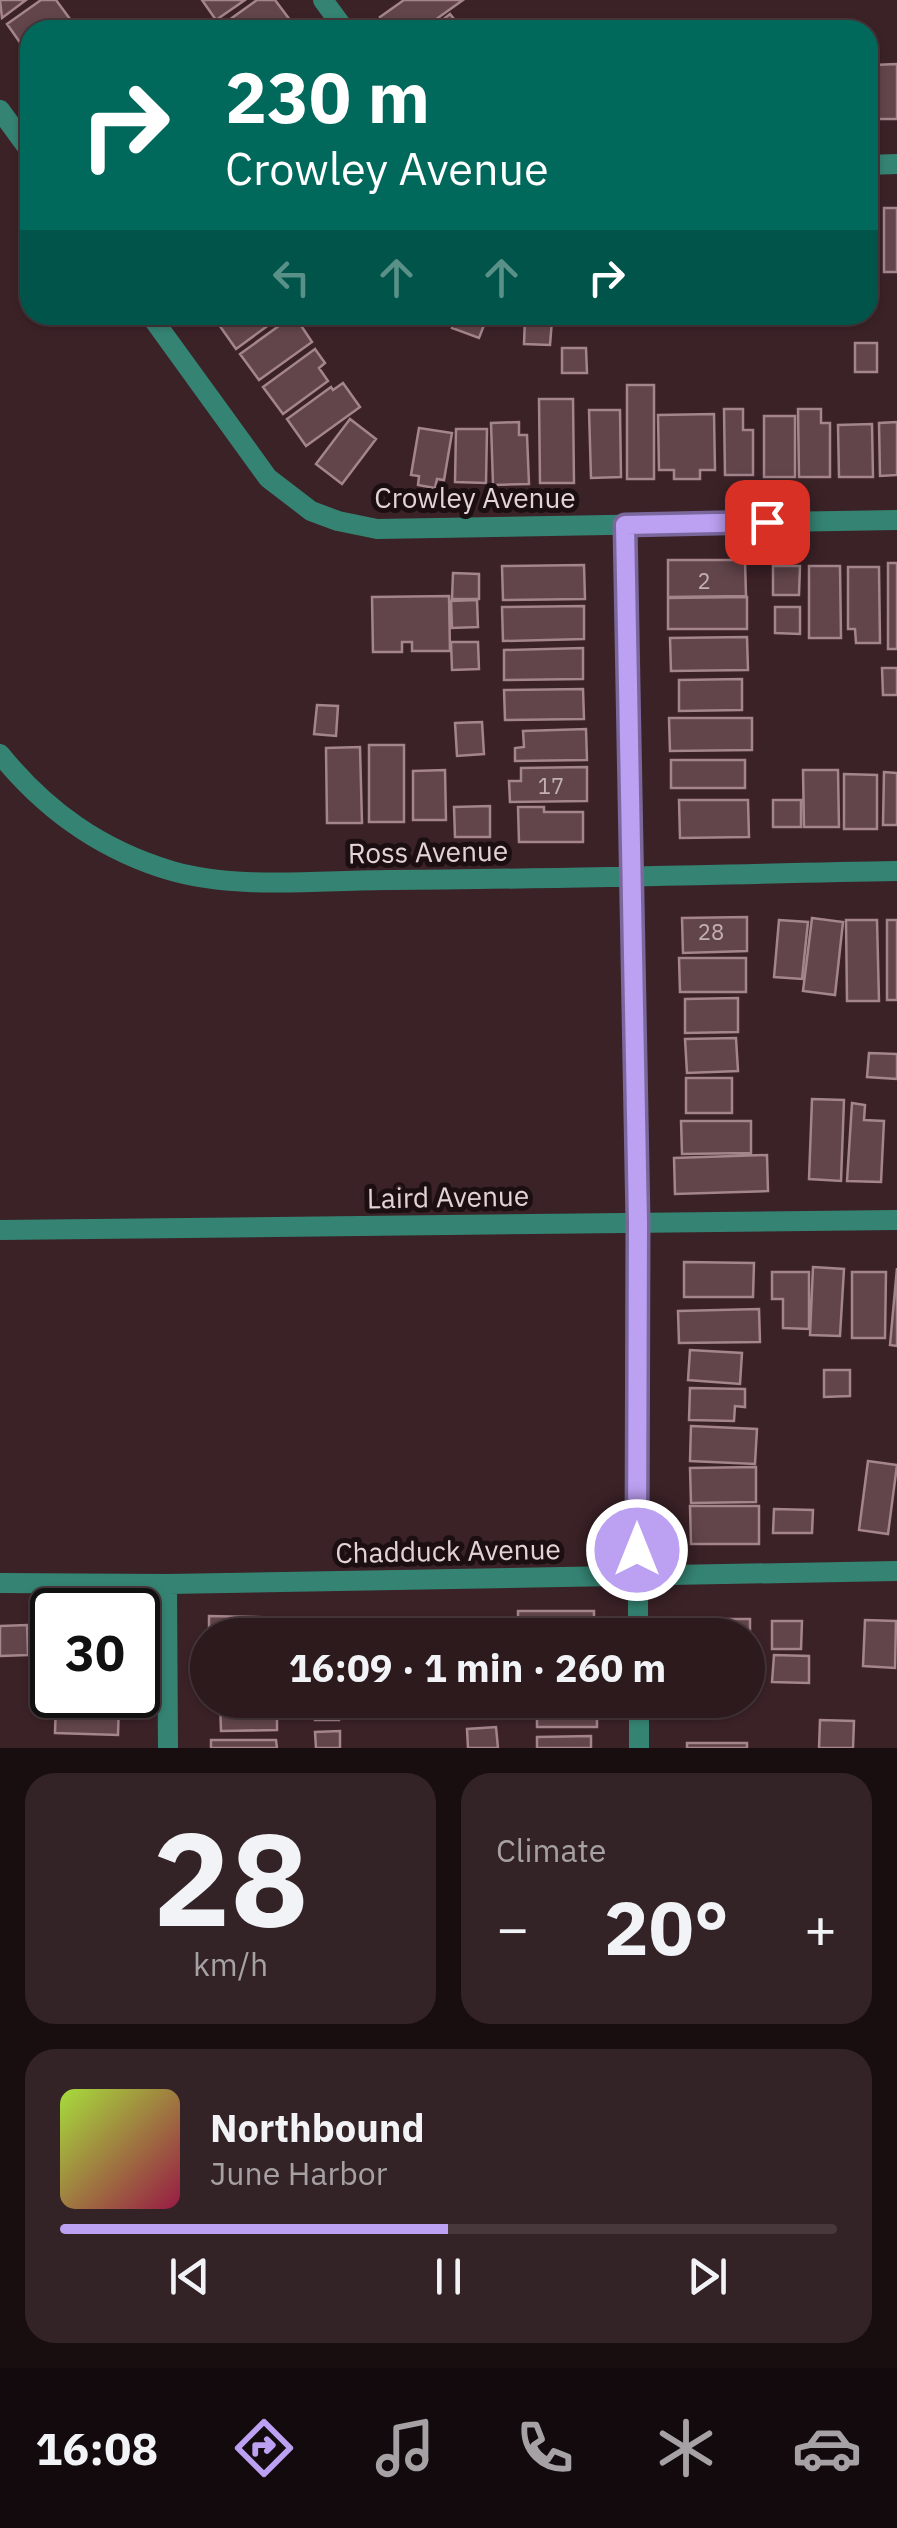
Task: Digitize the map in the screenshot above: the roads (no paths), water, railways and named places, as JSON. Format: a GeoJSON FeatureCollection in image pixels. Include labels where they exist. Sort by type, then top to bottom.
{"type":"FeatureCollection","features":[{"type":"Feature","properties":{"kind":"street"},"geometry":{"type":"LineString","coordinates":[[0,110],[20,138]]}},
{"type":"Feature","properties":{"kind":"street","name":"Crowley Avenue"},"geometry":{"type":"LineString","coordinates":[[157,325],[268,478],[310,511],[338,521],[376,529],[897,520]]}},
{"type":"Feature","properties":{"kind":"street"},"geometry":{"type":"LineString","coordinates":[[625,525],[638,1222],[638,1618]]}},
{"type":"Feature","properties":{"kind":"street","name":"Ross Avenue"},"geometry":{"type":"LineString","coordinates":[[0,754],[27,788],[91,837],[129,856],[214,880],[897,872]]}},
{"type":"Feature","properties":{"kind":"street","name":"Laird Avenue"},"geometry":{"type":"LineString","coordinates":[[0,1230],[897,1220]]}},
{"type":"Feature","properties":{"kind":"street","name":"Chadduck Avenue"},"geometry":{"type":"LineString","coordinates":[[0,1583],[167,1584],[897,1571]]}},
{"type":"Feature","properties":{"kind":"street"},"geometry":{"type":"LineString","coordinates":[[167,1584],[168,1748]]}},
{"type":"Feature","properties":{"kind":"street"},"geometry":{"type":"LineString","coordinates":[[639,1718],[639,1748]]}}]}
